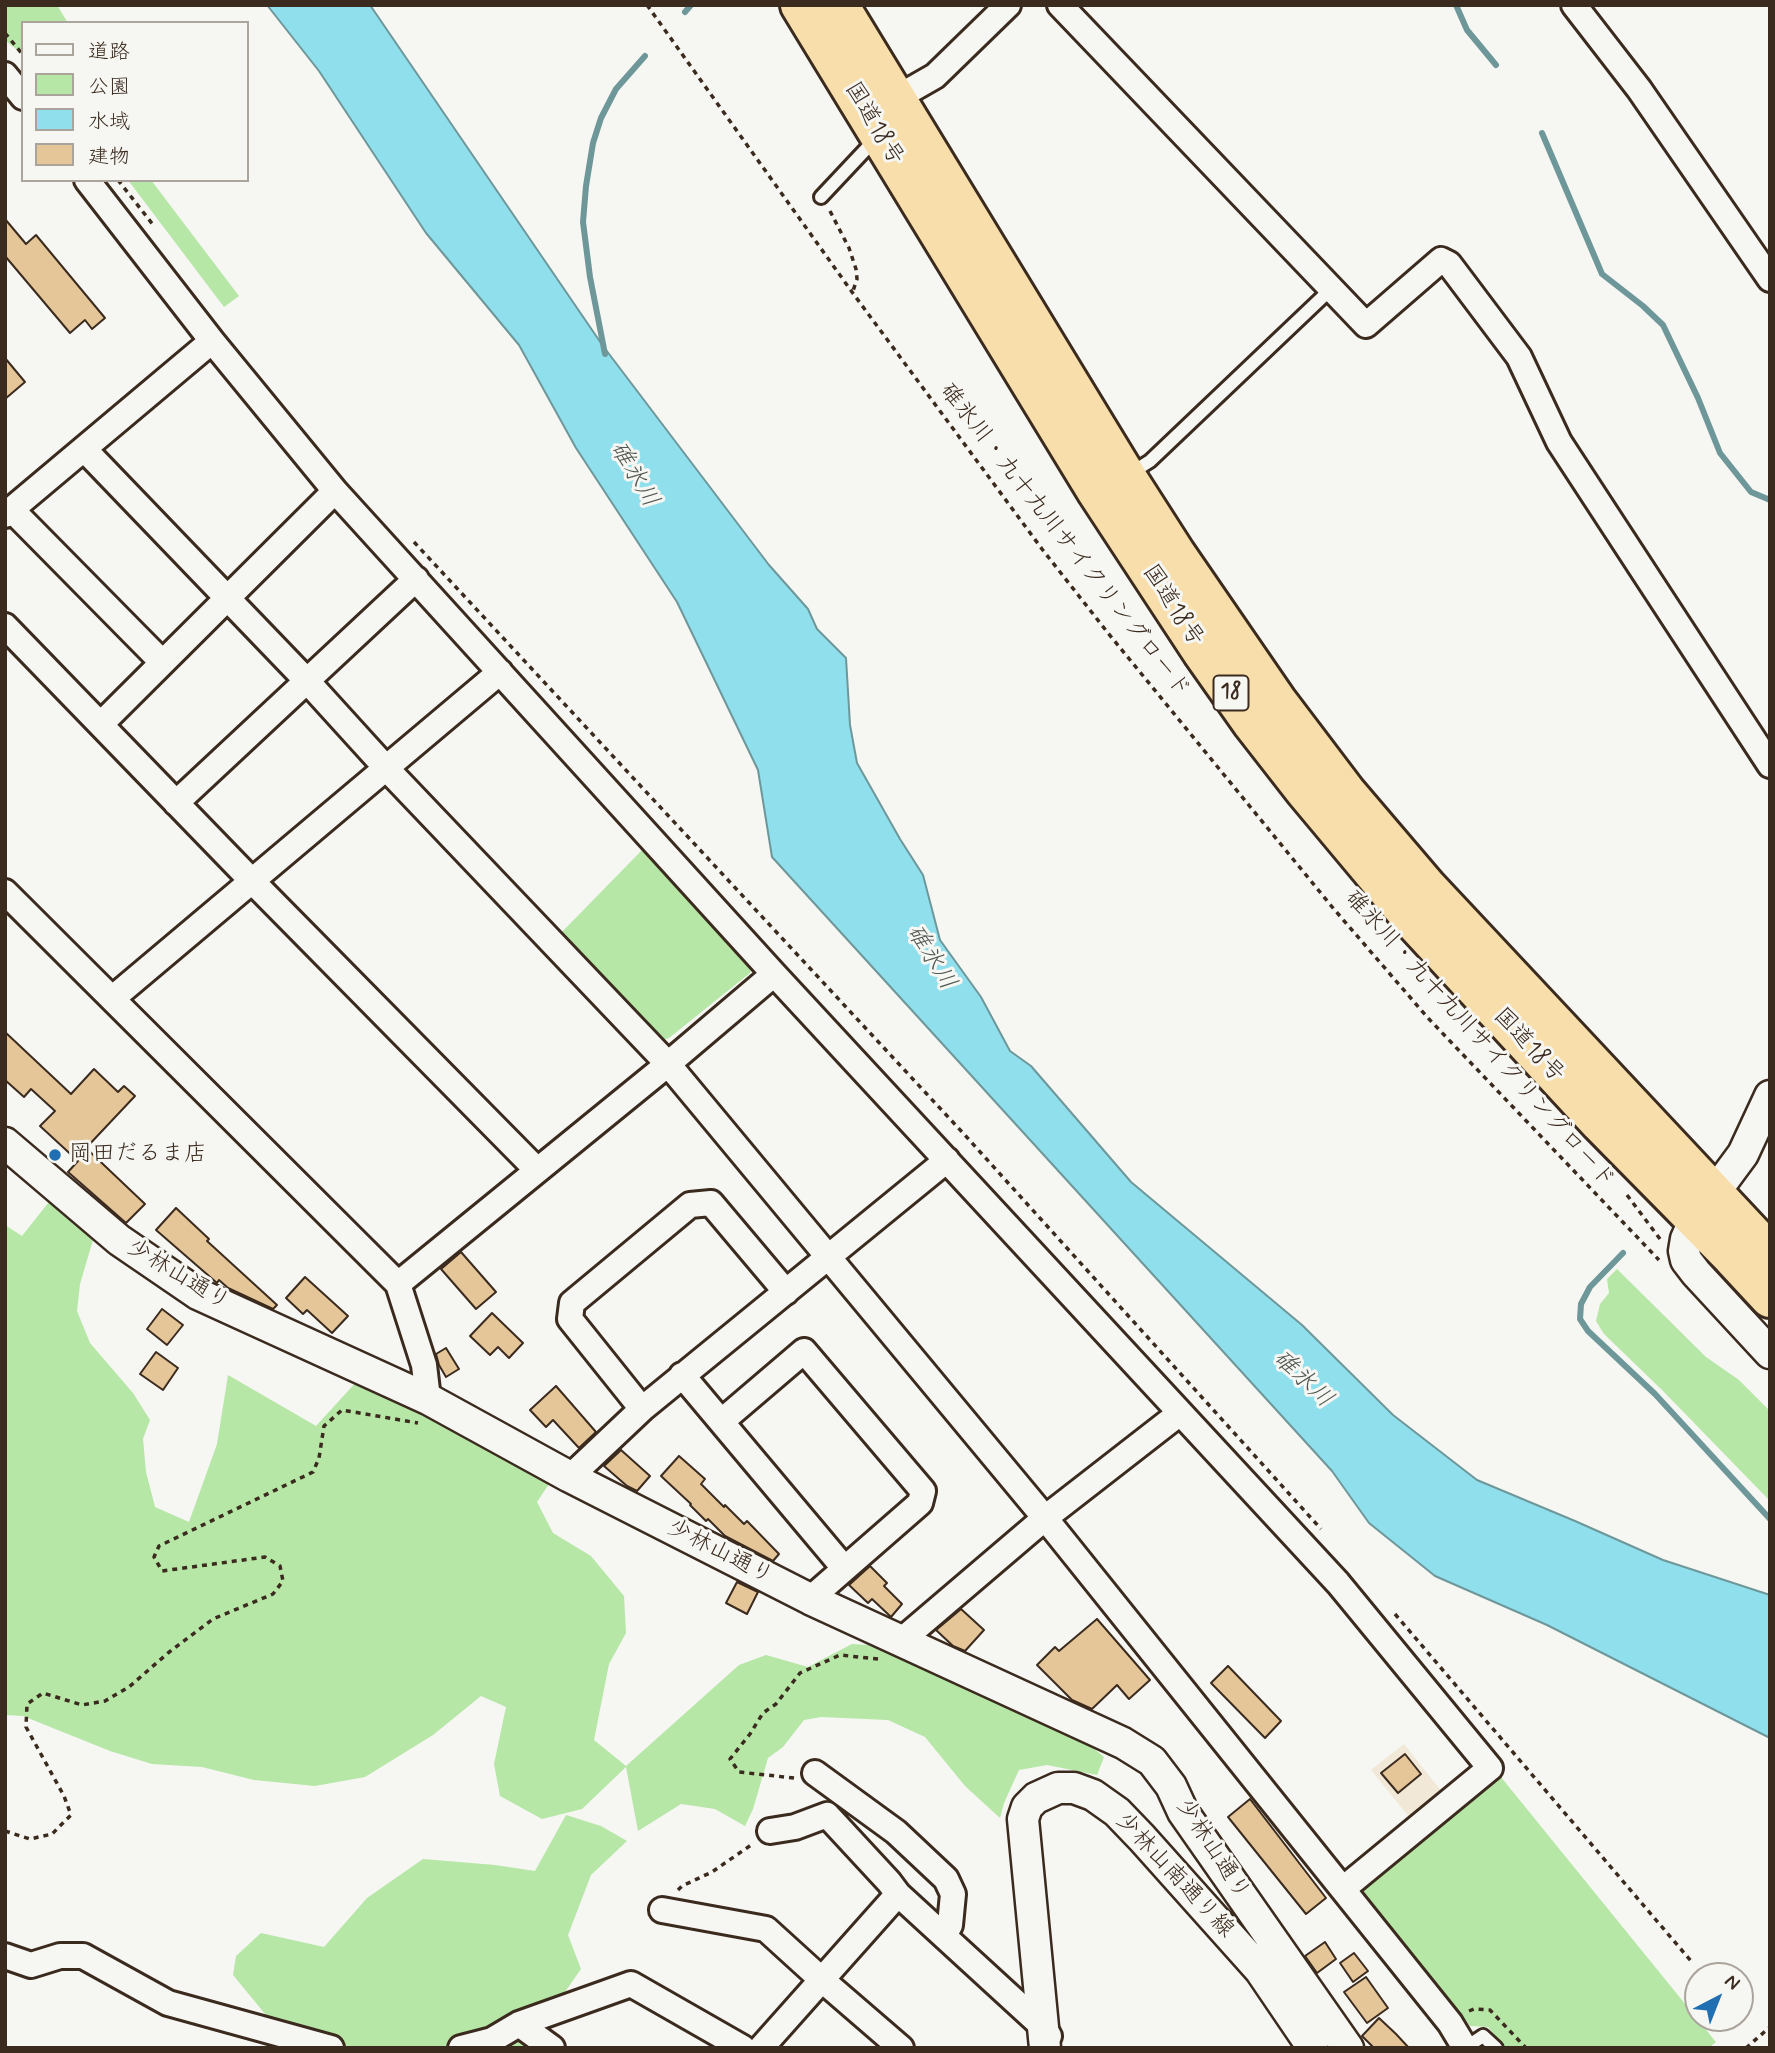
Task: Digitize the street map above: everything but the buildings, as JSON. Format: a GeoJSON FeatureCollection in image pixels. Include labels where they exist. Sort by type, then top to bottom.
{"type":"FeatureCollection","features":[{"type":"Feature","properties":{"kind":"highway","name":"国道18号"},"geometry":{"type":"LineString","coordinates":[[800,5],[882,117],[1111,484],[1202,652],[1252,723],[1417,925],[1572,1092],[1704,1205],[1770,1253]]}},
{"type":"Feature","properties":{"kind":"highway","name":"国道18号"},"geometry":{"type":"LineString","coordinates":[[839,5],[882,117]]}},
{"type":"Feature","properties":{"kind":"highway","name":"国道18号"},"geometry":{"type":"LineString","coordinates":[[1111,484],[1183,566],[1272,704],[1485,958],[1704,1205],[1770,1298]]}},
{"type":"Feature","properties":{"kind":"street"},"geometry":{"type":"LineString","coordinates":[[882,117],[935,76],[1009,5]]}},
{"type":"Feature","properties":{"kind":"street"},"geometry":{"type":"LineString","coordinates":[[1060,5],[1366,325],[1441,260],[1449,264],[1519,357],[1559,442],[1770,765]]}},
{"type":"Feature","properties":{"kind":"street"},"geometry":{"type":"LineString","coordinates":[[1574,5],[1639,89],[1770,279]]}},
{"type":"Feature","properties":{"kind":"street"},"geometry":{"type":"LineString","coordinates":[[5,75],[21,95]]}},
{"type":"Feature","properties":{"kind":"street"},"geometry":{"type":"LineString","coordinates":[[89,182],[212,341],[335,491],[774,974],[1338,1583],[1490,1768],[1343,1889]]}},
{"type":"Feature","properties":{"kind":"street"},"geometry":{"type":"LineString","coordinates":[[162,663],[8,512],[212,341]]}},
{"type":"Feature","properties":{"kind":"street"},"geometry":{"type":"LineString","coordinates":[[85,450],[668,1064],[1045,1518],[1450,2023],[1465,2048]]}},
{"type":"Feature","properties":{"kind":"street"},"geometry":{"type":"LineString","coordinates":[[101,724],[335,491]]}},
{"type":"Feature","properties":{"kind":"street"},"geometry":{"type":"LineString","coordinates":[[176,803],[416,579]]}},
{"type":"Feature","properties":{"kind":"street"},"geometry":{"type":"LineString","coordinates":[[5,626],[537,1170]]}},
{"type":"Feature","properties":{"kind":"street"},"geometry":{"type":"LineString","coordinates":[[113,998],[500,672]]}},
{"type":"Feature","properties":{"kind":"street"},"geometry":{"type":"LineString","coordinates":[[5,892],[398,1284],[424,1365],[424,1411]]}},
{"type":"Feature","properties":{"kind":"street"},"geometry":{"type":"LineString","coordinates":[[398,1284],[774,974]]}},
{"type":"Feature","properties":{"kind":"street"},"geometry":{"type":"LineString","coordinates":[[1770,1096],[1743,1154],[1704,1205],[1686,1239],[1684,1251],[1686,1260],[1770,1353]]}},
{"type":"Feature","properties":{"kind":"street","name":"少林山通り"},"geometry":{"type":"LineString","coordinates":[[5,1143],[119,1240],[198,1293],[424,1411],[570,1477],[810,1598],[1123,1743],[1152,1761],[1171,1786],[1183,1812],[1348,2048]]}},
{"type":"Feature","properties":{"kind":"street"},"geometry":{"type":"LineString","coordinates":[[570,1477],[682,1375],[947,1160]]}},
{"type":"Feature","properties":{"kind":"street"},"geometry":{"type":"LineString","coordinates":[[642,1409],[570,1318],[572,1303],[690,1205],[711,1203],[786,1292]]}},
{"type":"Feature","properties":{"kind":"street"},"geometry":{"type":"LineString","coordinates":[[722,1421],[804,1351],[923,1491],[920,1503],[810,1598]]}},
{"type":"Feature","properties":{"kind":"street"},"geometry":{"type":"LineString","coordinates":[[682,1375],[844,1569]]}},
{"type":"Feature","properties":{"kind":"street"},"geometry":{"type":"LineString","coordinates":[[914,1646],[1045,1518],[1180,1413]]}},
{"type":"Feature","properties":{"kind":"street"},"geometry":{"type":"LineString","coordinates":[[808,1776],[896,1832],[946,1878],[953,1894],[950,1926],[944,1936]]}},
{"type":"Feature","properties":{"kind":"street","name":"少林山南通り線"},"geometry":{"type":"LineString","coordinates":[[1048,2040],[1023,1819],[1027,1807],[1036,1798],[1058,1788],[1074,1787],[1093,1795],[1117,1812],[1142,1838],[1260,1970],[1313,2048]]}},
{"type":"Feature","properties":{"kind":"street"},"geometry":{"type":"LineString","coordinates":[[770,1831],[827,1815],[898,1894],[1048,2040]]}},
{"type":"Feature","properties":{"kind":"street"},"geometry":{"type":"LineString","coordinates":[[761,2048],[898,1894]]}},
{"type":"Feature","properties":{"kind":"street"},"geometry":{"type":"LineString","coordinates":[[662,1910],[766,1929],[901,2048]]}},
{"type":"Feature","properties":{"kind":"street"},"geometry":{"type":"LineString","coordinates":[[5,1956],[31,1965],[60,1956],[83,1956],[168,2003],[331,2048]]}},
{"type":"Feature","properties":{"kind":"street"},"geometry":{"type":"LineString","coordinates":[[461,2048],[492,2040],[519,2024],[631,1984],[743,2048]]}},
{"type":"Feature","properties":{"kind":"street"},"geometry":{"type":"LineString","coordinates":[[519,2024],[552,2048]]}},
{"type":"Feature","properties":{"kind":"lane"},"geometry":{"type":"LineString","coordinates":[[821,197],[868,147],[882,117]]}},
{"type":"Feature","properties":{"kind":"lane"},"geometry":{"type":"LineString","coordinates":[[1111,484],[1150,461],[1331,289]]}},
{"type":"Feature","properties":{"kind":"lane"},"geometry":{"type":"LineString","coordinates":[[1338,811],[1358,854]]}},
{"type":"Feature","properties":{"kind":"lane"},"geometry":{"type":"LineString","coordinates":[[1546,1047],[1572,1092]]}},
{"type":"Feature","properties":{"kind":"lane"},"geometry":{"type":"LineString","coordinates":[[1465,2048],[1483,2036],[1496,2048]]}},
{"type":"Feature","properties":{"kind":"path","name":"碓氷川・九十九川サイクリングロード"},"geometry":{"type":"LineString","coordinates":[[647,5],[852,292],[1042,549],[1333,908],[1428,1018],[1660,1260]]}},
{"type":"Feature","properties":{"kind":"path"},"geometry":{"type":"LineString","coordinates":[[5,33],[21,53]]}},
{"type":"Feature","properties":{"kind":"path"},"geometry":{"type":"LineString","coordinates":[[120,182],[159,233]]}},
{"type":"Feature","properties":{"kind":"path"},"geometry":{"type":"LineString","coordinates":[[821,197],[852,259],[857,279],[852,292]]}},
{"type":"Feature","properties":{"kind":"path"},"geometry":{"type":"LineString","coordinates":[[406,533],[953,1123],[1325,1534]]}},
{"type":"Feature","properties":{"kind":"path"},"geometry":{"type":"LineString","coordinates":[[1626,1193],[1659,1236],[1662,1247]]}},
{"type":"Feature","properties":{"kind":"path"},"geometry":{"type":"LineString","coordinates":[[5,1832],[30,1839],[52,1834],[71,1815],[64,1796],[26,1727],[27,1704],[43,1693],[82,1705],[106,1701],[129,1687],[168,1653],[214,1619],[273,1594],[283,1581],[280,1566],[265,1557],[162,1571],[154,1558],[159,1546],[313,1472],[319,1458],[324,1426],[342,1410],[424,1411]]}},
{"type":"Feature","properties":{"kind":"path"},"geometry":{"type":"LineString","coordinates":[[1387,1605],[1691,1961]]}},
{"type":"Feature","properties":{"kind":"path"},"geometry":{"type":"LineString","coordinates":[[808,1776],[739,1772],[730,1759],[763,1713],[776,1704],[800,1673],[840,1656],[902,1661],[914,1646]]}},
{"type":"Feature","properties":{"kind":"path"},"geometry":{"type":"LineString","coordinates":[[662,1910],[682,1886],[712,1872],[770,1831]]}},
{"type":"Feature","properties":{"kind":"path"},"geometry":{"type":"LineString","coordinates":[[1746,2048],[1770,2027]]}},
{"type":"Feature","properties":{"kind":"shaded area"},"geometry":{"type":"Polygon","coordinates":[[[1404,1744],[1446,1797],[1414,1823],[1371,1770],[1404,1744]]]}},
{"type":"Feature","properties":{"kind":"green space"},"geometry":{"type":"Polygon","coordinates":[[[5,5],[57,5],[67,21],[21,21],[21,53],[5,40],[5,5]]]}},
{"type":"Feature","properties":{"kind":"green space"},"geometry":{"type":"Polygon","coordinates":[[[130,182],[153,182],[239,296],[224,307],[130,182]]]}},
{"type":"Feature","properties":{"kind":"green space"},"geometry":{"type":"Polygon","coordinates":[[[646,846],[753,960],[750,973],[669,1038],[656,1042],[558,936],[646,846]]]}},
{"type":"Feature","properties":{"kind":"green space"},"geometry":{"type":"Polygon","coordinates":[[[52,1198],[93,1240],[80,1284],[77,1311],[90,1343],[133,1393],[150,1420],[143,1439],[146,1472],[155,1507],[189,1522],[217,1444],[228,1375],[316,1426],[358,1380],[522,1464],[549,1484],[537,1502],[553,1533],[591,1556],[624,1596],[626,1633],[609,1664],[594,1740],[626,1766],[739,1665],[766,1655],[808,1667],[852,1644],[882,1646],[1081,1738],[1104,1757],[1097,1775],[1047,1765],[1019,1770],[1000,1818],[965,1786],[925,1737],[888,1720],[821,1717],[804,1720],[783,1747],[768,1758],[753,1809],[745,1826],[715,1809],[681,1804],[638,1831],[626,1767],[582,1809],[542,1819],[500,1796],[494,1764],[506,1707],[481,1696],[433,1735],[365,1777],[315,1786],[254,1780],[202,1767],[152,1764],[110,1751],[23,1716],[5,1715],[5,1225],[22,1236],[52,1198]]]}},
{"type":"Feature","properties":{"kind":"green space"},"geometry":{"type":"Polygon","coordinates":[[[1617,1269],[1706,1357],[1739,1380],[1770,1411],[1770,1501],[1604,1334],[1596,1321],[1600,1304],[1609,1293],[1607,1279],[1617,1269]]]}},
{"type":"Feature","properties":{"kind":"green space"},"geometry":{"type":"Polygon","coordinates":[[[1496,1771],[1684,2003],[1684,2032],[1708,2032],[1716,2042],[1709,2048],[1505,2048],[1488,2027],[1470,2026],[1364,1896],[1364,1884],[1496,1771]]]}},
{"type":"Feature","properties":{"kind":"green space"},"geometry":{"type":"Polygon","coordinates":[[[566,1815],[601,1826],[627,1841],[591,1875],[568,1935],[581,1969],[558,2002],[503,2018],[541,2048],[265,2048],[270,2020],[233,1975],[236,1956],[261,1933],[324,1947],[367,1898],[423,1859],[535,1871],[566,1815]]]}},
{"type":"Feature","properties":{"kind":"water","name":"碓氷川"},"geometry":{"type":"Polygon","coordinates":[[[267,5],[370,5],[603,346],[769,565],[808,609],[817,629],[846,658],[850,725],[857,763],[923,875],[940,940],[981,997],[1010,1051],[1031,1066],[1131,1182],[1302,1325],[1393,1415],[1477,1480],[1663,1560],[1770,1595],[1770,1738],[1547,1625],[1435,1576],[1369,1523],[1332,1471],[772,857],[758,770],[677,602],[576,448],[519,345],[426,233],[319,71],[267,5]]]}},
{"type":"Feature","properties":{"kind":"waterway"},"geometry":{"type":"LineString","coordinates":[[685,12],[691,5]]}},
{"type":"Feature","properties":{"kind":"waterway"},"geometry":{"type":"LineString","coordinates":[[1456,5],[1467,30],[1496,65]]}},
{"type":"Feature","properties":{"kind":"waterway"},"geometry":{"type":"LineString","coordinates":[[605,354],[590,277],[583,222],[586,186],[593,143],[601,118],[616,89],[645,56]]}},
{"type":"Feature","properties":{"kind":"waterway"},"geometry":{"type":"LineString","coordinates":[[1542,133],[1602,274],[1663,325],[1698,398],[1720,453],[1751,492],[1770,500]]}},
{"type":"Feature","properties":{"kind":"waterway"},"geometry":{"type":"LineString","coordinates":[[1623,1253],[1590,1287],[1581,1304],[1580,1319],[1588,1331],[1655,1394],[1770,1519]]}},
{"type":"Feature","properties":{"kind":"place","name":"岡田だるま店"},"geometry":{"type":"Point","coordinates":[55,1155]}}]}
